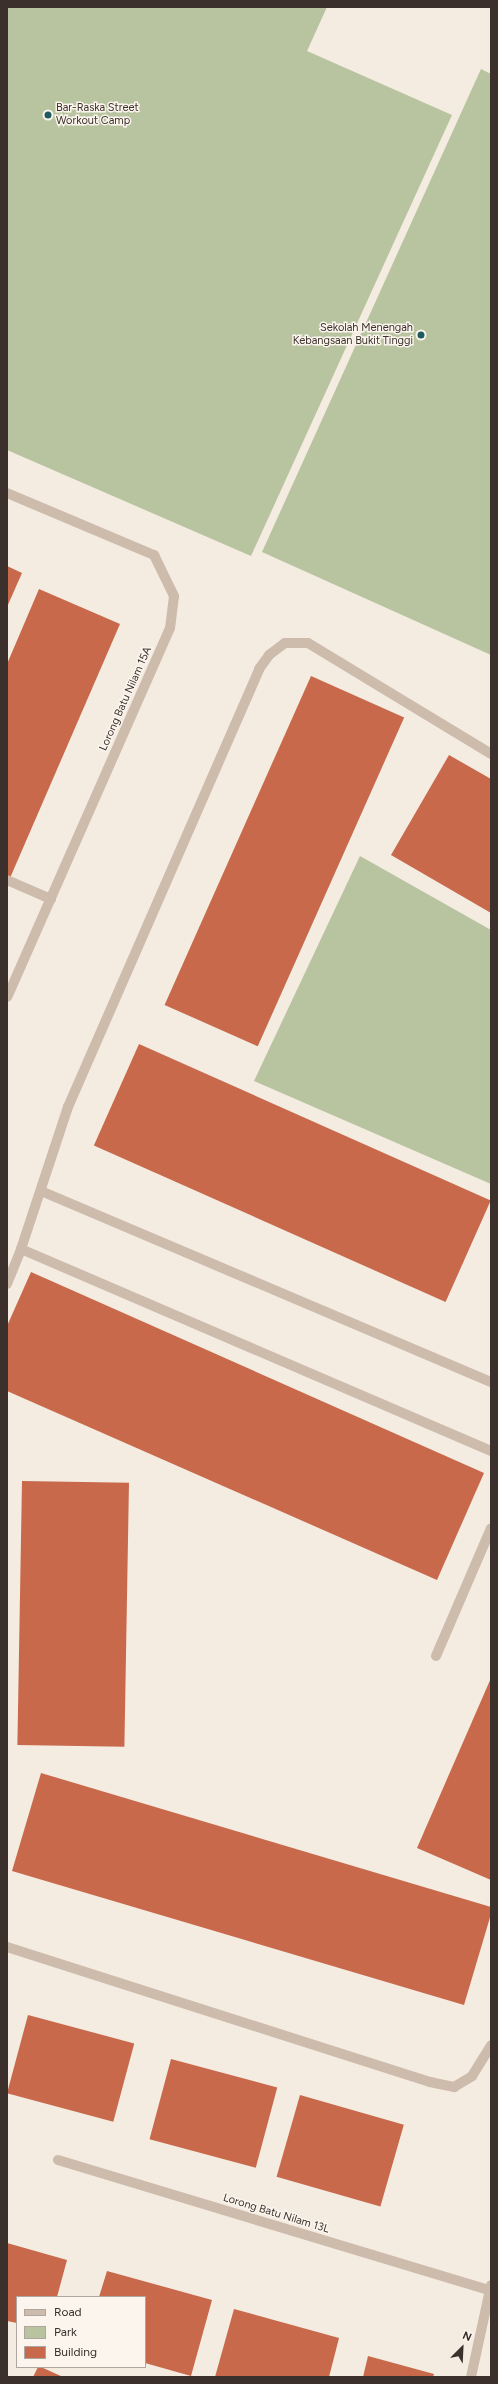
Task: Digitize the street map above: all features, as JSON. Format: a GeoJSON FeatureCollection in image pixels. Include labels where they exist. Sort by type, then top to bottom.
{"type":"FeatureCollection","features":[{"type":"Feature","properties":{"kind":"street","name":"Lorong Batu Nilam 15A"},"geometry":{"type":"LineString","coordinates":[[7,493],[154,555],[174,596],[170,628],[7,997]]}},
{"type":"Feature","properties":{"kind":"street"},"geometry":{"type":"LineString","coordinates":[[7,1284],[41,1191],[68,1107],[259,669],[268,655],[285,643],[308,643],[491,754]]}},
{"type":"Feature","properties":{"kind":"street"},"geometry":{"type":"LineString","coordinates":[[7,880],[50,899]]}},
{"type":"Feature","properties":{"kind":"street"},"geometry":{"type":"LineString","coordinates":[[41,1191],[491,1382]]}},
{"type":"Feature","properties":{"kind":"street"},"geometry":{"type":"LineString","coordinates":[[21,1249],[491,1451]]}},
{"type":"Feature","properties":{"kind":"street"},"geometry":{"type":"LineString","coordinates":[[436,1656],[491,1528]]}},
{"type":"Feature","properties":{"kind":"street"},"geometry":{"type":"LineString","coordinates":[[7,1946],[430,2082],[454,2086],[472,2076],[491,2046]]}},
{"type":"Feature","properties":{"kind":"street","name":"Lorong Batu Nilam 13L"},"geometry":{"type":"LineString","coordinates":[[58,2160],[490,2287]]}},
{"type":"Feature","properties":{"kind":"street"},"geometry":{"type":"LineString","coordinates":[[471,2377],[490,2287]]}},
{"type":"Feature","properties":{"kind":"green space"},"geometry":{"type":"Polygon","coordinates":[[[7,7],[327,7],[307,51],[452,115],[251,556],[7,450],[7,7]]]}},
{"type":"Feature","properties":{"kind":"green space","name":"Sekolah Menengah Kebangsaan Bukit Tinggi"},"geometry":{"type":"Polygon","coordinates":[[[481,69],[491,74],[491,655],[262,552],[481,69]]]}},
{"type":"Feature","properties":{"kind":"green space"},"geometry":{"type":"Polygon","coordinates":[[[360,856],[491,930],[491,1184],[254,1081],[360,856]]]}},
{"type":"Feature","properties":{"kind":"building"},"geometry":{"type":"Polygon","coordinates":[[[7,566],[22,573],[7,607],[7,566]]]}},
{"type":"Feature","properties":{"kind":"building"},"geometry":{"type":"Polygon","coordinates":[[[39,589],[120,624],[10,878],[7,876],[7,664],[39,589]]]}},
{"type":"Feature","properties":{"kind":"building"},"geometry":{"type":"Polygon","coordinates":[[[311,676],[404,717],[258,1046],[165,1005],[311,676]]]}},
{"type":"Feature","properties":{"kind":"building"},"geometry":{"type":"Polygon","coordinates":[[[449,755],[491,779],[491,913],[391,855],[449,755]]]}},
{"type":"Feature","properties":{"kind":"building"},"geometry":{"type":"Polygon","coordinates":[[[139,1044],[491,1201],[446,1302],[94,1145],[139,1044]]]}},
{"type":"Feature","properties":{"kind":"building"},"geometry":{"type":"Polygon","coordinates":[[[31,1272],[484,1473],[437,1580],[7,1391],[7,1326],[31,1272]]]}},
{"type":"Feature","properties":{"kind":"building"},"geometry":{"type":"Polygon","coordinates":[[[22,1481],[129,1483],[124,1747],[17,1745],[22,1481]]]}},
{"type":"Feature","properties":{"kind":"building"},"geometry":{"type":"Polygon","coordinates":[[[491,1678],[491,1880],[417,1848],[491,1678]]]}},
{"type":"Feature","properties":{"kind":"building"},"geometry":{"type":"Polygon","coordinates":[[[41,1773],[491,1907],[491,1914],[464,2005],[12,1871],[41,1773]]]}},
{"type":"Feature","properties":{"kind":"building"},"geometry":{"type":"Polygon","coordinates":[[[28,2015],[134,2043],[113,2122],[7,2093],[28,2015]]]}},
{"type":"Feature","properties":{"kind":"building"},"geometry":{"type":"Polygon","coordinates":[[[171,2059],[277,2087],[256,2168],[150,2139],[171,2059]]]}},
{"type":"Feature","properties":{"kind":"building"},"geometry":{"type":"Polygon","coordinates":[[[300,2095],[404,2125],[380,2206],[277,2177],[300,2095]]]}},
{"type":"Feature","properties":{"kind":"building"},"geometry":{"type":"Polygon","coordinates":[[[7,2243],[67,2260],[57,2296],[16,2296],[16,2323],[7,2321],[7,2243]]]}},
{"type":"Feature","properties":{"kind":"building"},"geometry":{"type":"Polygon","coordinates":[[[107,2271],[212,2300],[191,2376],[146,2363],[146,2296],[99,2296],[107,2271]]]}},
{"type":"Feature","properties":{"kind":"building"},"geometry":{"type":"Polygon","coordinates":[[[234,2309],[339,2338],[329,2377],[215,2377],[234,2309]]]}},
{"type":"Feature","properties":{"kind":"building"},"geometry":{"type":"Polygon","coordinates":[[[368,2356],[434,2374],[433,2377],[363,2377],[368,2356]]]}},
{"type":"Feature","properties":{"kind":"building"},"geometry":{"type":"Polygon","coordinates":[[[38,2368],[43,2368],[63,2377],[33,2377],[38,2368]]]}},
{"type":"Feature","properties":{"kind":"place","name":"Bar-Raska Street Workout Camp"},"geometry":{"type":"Point","coordinates":[48,115]}},
{"type":"Feature","properties":{"kind":"place","name":"Sekolah Menengah Kebangsaan Bukit Tinggi"},"geometry":{"type":"Point","coordinates":[421,335]}}]}
